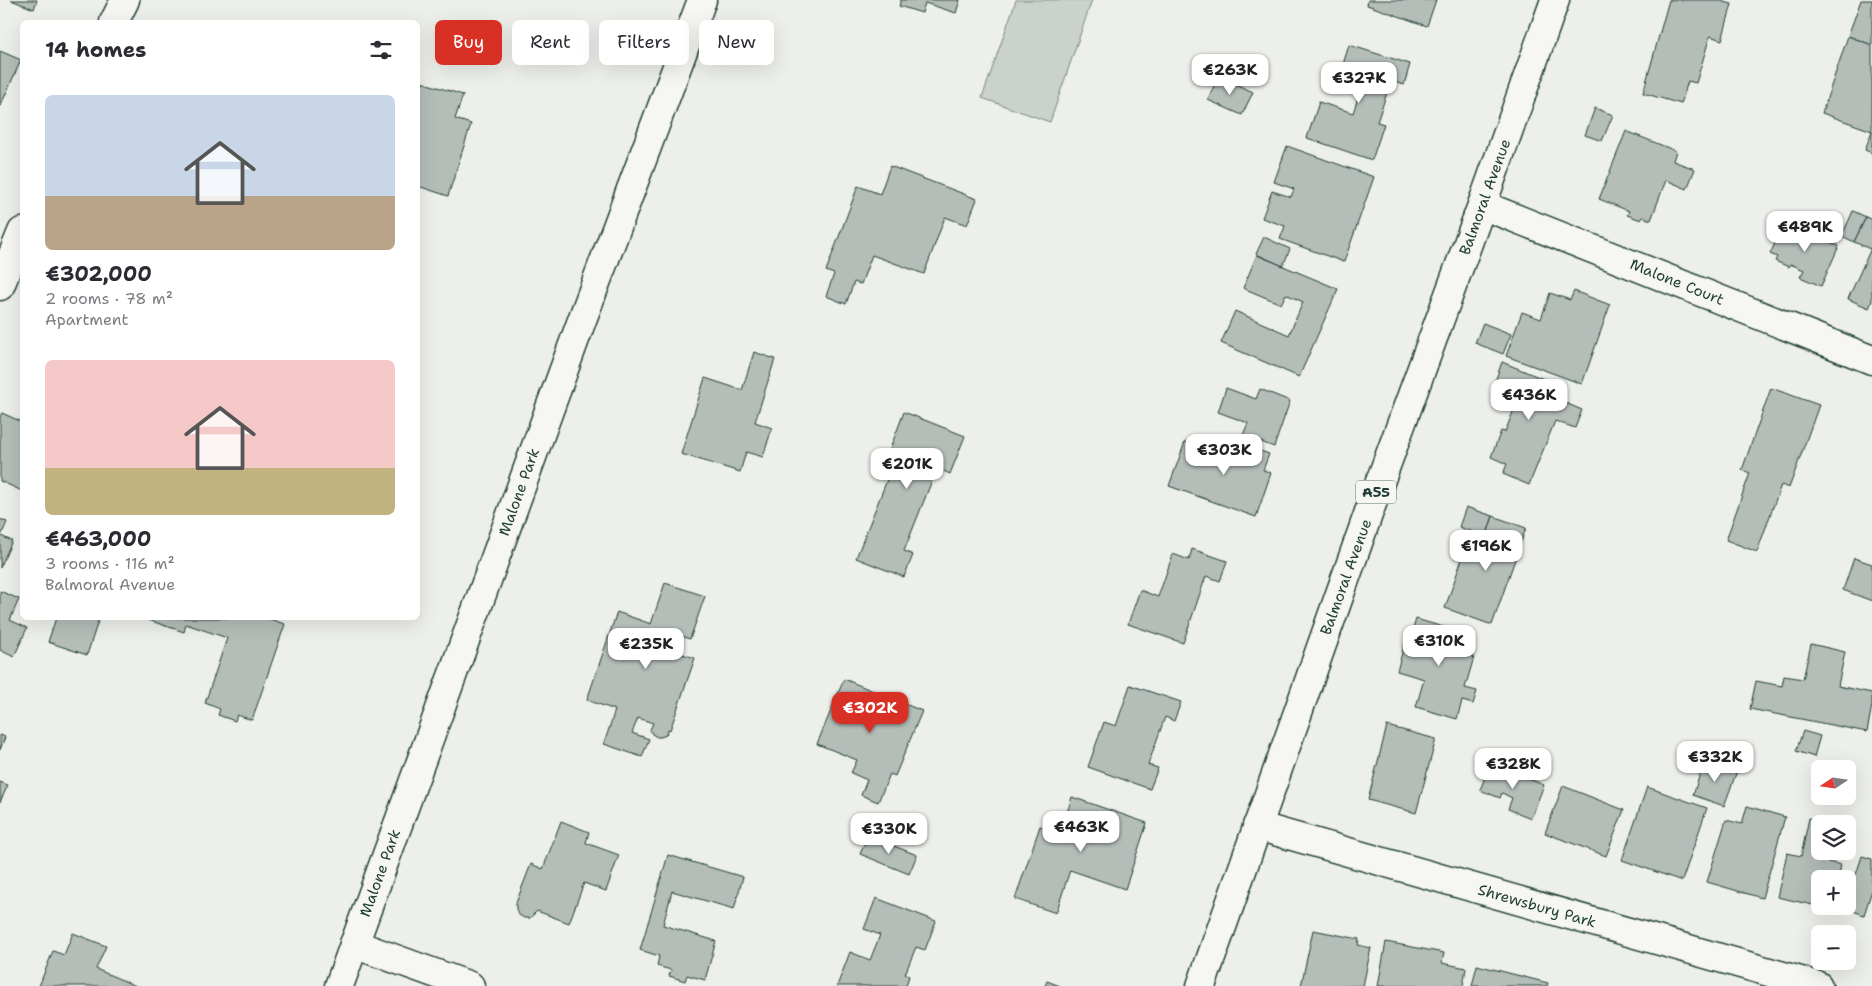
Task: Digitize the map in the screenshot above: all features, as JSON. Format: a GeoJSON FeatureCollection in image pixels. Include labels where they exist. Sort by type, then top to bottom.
{"type":"FeatureCollection","features":[{"type":"Feature","properties":{"kind":"main road"},"geometry":{"type":"LineString","coordinates":[[115,20],[124,0]]}},
{"type":"Feature","properties":{"kind":"main road","name":"Malone Park"},"geometry":{"type":"LineString","coordinates":[[339,986],[575,338],[702,0]]}},
{"type":"Feature","properties":{"kind":"main road","name":"Balmoral Avenue"},"geometry":{"type":"LineString","coordinates":[[1201,986],[1373,500],[1482,205],[1555,0]]}},
{"type":"Feature","properties":{"kind":"main road","name":"Malone Court"},"geometry":{"type":"LineString","coordinates":[[1482,205],[1872,360]]}},
{"type":"Feature","properties":{"kind":"main road"},"geometry":{"type":"LineString","coordinates":[[0,286],[20,237]]}},
{"type":"Feature","properties":{"kind":"main road","name":"Shrewsbury Park"},"geometry":{"type":"LineString","coordinates":[[1257,826],[1818,986]]}},
{"type":"Feature","properties":{"kind":"main road"},"geometry":{"type":"LineString","coordinates":[[354,944],[470,986]]}},
{"type":"Feature","properties":{"kind":"shaded area"},"geometry":{"type":"Polygon","coordinates":[[[1016,0],[1092,0],[1050,122],[982,98],[1016,0]]]}},
{"type":"Feature","properties":{"kind":"building"},"geometry":{"type":"Polygon","coordinates":[[[11,0],[37,0],[34,9],[11,0]]]}},
{"type":"Feature","properties":{"kind":"building"},"geometry":{"type":"Polygon","coordinates":[[[901,0],[960,0],[956,13],[925,3],[922,13],[899,6],[901,0]]]}},
{"type":"Feature","properties":{"kind":"building"},"geometry":{"type":"Polygon","coordinates":[[[1368,0],[1436,0],[1427,26],[1367,5],[1368,0]]]}},
{"type":"Feature","properties":{"kind":"building"},"geometry":{"type":"Polygon","coordinates":[[[1669,0],[1716,0],[1732,4],[1722,40],[1710,36],[1696,83],[1688,81],[1681,104],[1643,93],[1669,0]]]}},
{"type":"Feature","properties":{"kind":"building"},"geometry":{"type":"Polygon","coordinates":[[[1861,0],[1872,0],[1872,45],[1848,36],[1861,0]]]}},
{"type":"Feature","properties":{"kind":"building"},"geometry":{"type":"Polygon","coordinates":[[[1848,36],[1872,45],[1872,131],[1822,113],[1848,36]]]}},
{"type":"Feature","properties":{"kind":"building"},"geometry":{"type":"Polygon","coordinates":[[[1349,45],[1410,64],[1404,85],[1391,81],[1377,122],[1384,124],[1372,160],[1307,138],[1319,102],[1353,113],[1363,82],[1340,74],[1349,45]]]}},
{"type":"Feature","properties":{"kind":"building"},"geometry":{"type":"Polygon","coordinates":[[[0,51],[20,60],[20,62],[0,107],[0,51]]]}},
{"type":"Feature","properties":{"kind":"building"},"geometry":{"type":"Polygon","coordinates":[[[1218,76],[1253,92],[1242,115],[1208,100],[1218,76]]]}},
{"type":"Feature","properties":{"kind":"building"},"geometry":{"type":"Polygon","coordinates":[[[420,82],[463,95],[455,119],[471,124],[448,196],[420,187],[420,82]]]}},
{"type":"Feature","properties":{"kind":"building"},"geometry":{"type":"Polygon","coordinates":[[[1595,108],[1613,115],[1602,141],[1585,135],[1595,108]]]}},
{"type":"Feature","properties":{"kind":"building"},"geometry":{"type":"Polygon","coordinates":[[[1626,131],[1676,151],[1673,161],[1695,169],[1687,189],[1666,180],[1651,220],[1643,217],[1641,220],[1627,215],[1629,211],[1599,199],[1626,131]]]}},
{"type":"Feature","properties":{"kind":"building"},"geometry":{"type":"Polygon","coordinates":[[[1872,131],[1872,153],[1865,150],[1872,131]]]}},
{"type":"Feature","properties":{"kind":"building"},"geometry":{"type":"Polygon","coordinates":[[[1287,146],[1374,177],[1344,262],[1280,239],[1285,226],[1262,218],[1272,191],[1291,197],[1294,189],[1274,182],[1287,146]]]}},
{"type":"Feature","properties":{"kind":"building"},"geometry":{"type":"Polygon","coordinates":[[[890,166],[977,199],[967,225],[945,217],[924,274],[872,255],[861,284],[854,282],[846,304],[826,296],[834,274],[826,271],[858,186],[880,194],[890,166]]]}},
{"type":"Feature","properties":{"kind":"building"},"geometry":{"type":"Polygon","coordinates":[[[1853,211],[1866,217],[1854,242],[1842,236],[1853,211]]]}},
{"type":"Feature","properties":{"kind":"building"},"geometry":{"type":"Polygon","coordinates":[[[1866,217],[1872,220],[1872,246],[1870,249],[1854,242],[1866,217]]]}},
{"type":"Feature","properties":{"kind":"building"},"geometry":{"type":"Polygon","coordinates":[[[1785,222],[1839,246],[1821,286],[1800,277],[1804,270],[1790,264],[1789,267],[1775,261],[1777,257],[1770,254],[1785,222]]]}},
{"type":"Feature","properties":{"kind":"building"},"geometry":{"type":"Polygon","coordinates":[[[1264,237],[1290,249],[1283,266],[1256,254],[1264,237]]]}},
{"type":"Feature","properties":{"kind":"building"},"geometry":{"type":"Polygon","coordinates":[[[1872,246],[1872,301],[1869,308],[1848,299],[1872,246]]]}},
{"type":"Feature","properties":{"kind":"building"},"geometry":{"type":"Polygon","coordinates":[[[1257,255],[1338,289],[1299,377],[1221,343],[1235,311],[1289,335],[1303,302],[1286,294],[1281,304],[1243,288],[1257,255]]]}},
{"type":"Feature","properties":{"kind":"building"},"geometry":{"type":"Polygon","coordinates":[[[1574,291],[1610,305],[1582,384],[1506,356],[1522,312],[1541,319],[1550,293],[1570,300],[1574,291]]]}},
{"type":"Feature","properties":{"kind":"building"},"geometry":{"type":"Polygon","coordinates":[[[1483,323],[1511,334],[1503,354],[1475,343],[1483,323]]]}},
{"type":"Feature","properties":{"kind":"building"},"geometry":{"type":"Polygon","coordinates":[[[754,352],[775,359],[755,422],[772,428],[763,457],[746,452],[740,472],[681,454],[705,378],[742,390],[754,352]]]}},
{"type":"Feature","properties":{"kind":"building"},"geometry":{"type":"Polygon","coordinates":[[[1502,362],[1556,384],[1551,397],[1582,410],[1575,428],[1555,421],[1529,485],[1503,474],[1507,464],[1491,457],[1501,431],[1505,432],[1519,397],[1493,387],[1502,362]]]}},
{"type":"Feature","properties":{"kind":"building"},"geometry":{"type":"Polygon","coordinates":[[[1226,388],[1256,399],[1260,389],[1290,401],[1274,447],[1243,435],[1248,423],[1218,412],[1226,388]]]}},
{"type":"Feature","properties":{"kind":"building"},"geometry":{"type":"Polygon","coordinates":[[[1771,388],[1819,405],[1789,488],[1781,485],[1757,552],[1726,540],[1750,473],[1742,470],[1771,388]]]}},
{"type":"Feature","properties":{"kind":"building"},"geometry":{"type":"Polygon","coordinates":[[[904,412],[965,436],[950,474],[937,468],[904,551],[913,555],[904,577],[856,558],[898,452],[890,449],[904,412]]]}},
{"type":"Feature","properties":{"kind":"building"},"geometry":{"type":"Polygon","coordinates":[[[2,413],[20,421],[20,490],[0,481],[0,417],[2,413]]]}},
{"type":"Feature","properties":{"kind":"building"},"geometry":{"type":"Polygon","coordinates":[[[1229,440],[1269,454],[1263,470],[1271,473],[1256,517],[1169,486],[1185,442],[1223,456],[1229,440]]]}},
{"type":"Feature","properties":{"kind":"building"},"geometry":{"type":"Polygon","coordinates":[[[1466,507],[1493,516],[1486,537],[1459,527],[1466,507]]]}},
{"type":"Feature","properties":{"kind":"building"},"geometry":{"type":"Polygon","coordinates":[[[1493,516],[1526,528],[1492,625],[1445,608],[1470,536],[1485,541],[1493,516]]]}},
{"type":"Feature","properties":{"kind":"building"},"geometry":{"type":"Polygon","coordinates":[[[0,519],[7,522],[1,536],[12,541],[0,568],[0,519]]]}},
{"type":"Feature","properties":{"kind":"building"},"geometry":{"type":"Polygon","coordinates":[[[1192,549],[1227,561],[1220,581],[1206,576],[1183,643],[1128,624],[1140,590],[1158,597],[1173,554],[1189,560],[1192,549]]]}},
{"type":"Feature","properties":{"kind":"building"},"geometry":{"type":"Polygon","coordinates":[[[1854,558],[1872,564],[1872,601],[1843,590],[1854,558]]]}},
{"type":"Feature","properties":{"kind":"building"},"geometry":{"type":"Polygon","coordinates":[[[665,583],[705,596],[690,639],[668,632],[663,648],[695,658],[670,730],[668,729],[666,735],[657,737],[652,734],[650,730],[653,723],[638,718],[632,733],[649,739],[642,757],[604,744],[615,710],[587,700],[617,612],[651,624],[665,583]]]}},
{"type":"Feature","properties":{"kind":"building"},"geometry":{"type":"Polygon","coordinates":[[[0,591],[19,599],[10,620],[27,628],[14,657],[0,650],[0,591]]]}},
{"type":"Feature","properties":{"kind":"building"},"geometry":{"type":"Polygon","coordinates":[[[1416,619],[1471,635],[1466,655],[1474,657],[1465,688],[1477,691],[1473,704],[1462,701],[1457,719],[1416,707],[1424,679],[1397,671],[1407,635],[1411,636],[1416,619]]]}},
{"type":"Feature","properties":{"kind":"building"},"geometry":{"type":"Polygon","coordinates":[[[55,620],[98,620],[87,655],[48,642],[55,620]]]}},
{"type":"Feature","properties":{"kind":"building"},"geometry":{"type":"Polygon","coordinates":[[[148,620],[272,620],[285,624],[252,720],[237,715],[235,721],[218,715],[220,709],[205,703],[227,638],[186,624],[184,632],[148,620]]]}},
{"type":"Feature","properties":{"kind":"building"},"geometry":{"type":"Polygon","coordinates":[[[1811,644],[1845,652],[1838,686],[1872,693],[1872,705],[1867,732],[1750,709],[1756,681],[1782,686],[1784,676],[1803,679],[1811,644]]]}},
{"type":"Feature","properties":{"kind":"building"},"geometry":{"type":"Polygon","coordinates":[[[844,679],[922,711],[895,776],[890,774],[878,802],[861,795],[867,780],[851,773],[857,760],[817,744],[844,679]]]}},
{"type":"Feature","properties":{"kind":"building"},"geometry":{"type":"Polygon","coordinates":[[[1130,685],[1181,702],[1174,721],[1165,717],[1148,765],[1158,768],[1150,789],[1088,767],[1104,722],[1116,726],[1130,685]]]}},
{"type":"Feature","properties":{"kind":"building"},"geometry":{"type":"Polygon","coordinates":[[[1387,726],[1436,739],[1416,813],[1368,800],[1387,726]]]}},
{"type":"Feature","properties":{"kind":"building"},"geometry":{"type":"Polygon","coordinates":[[[1803,731],[1820,736],[1814,757],[1796,751],[1803,731]]]}},
{"type":"Feature","properties":{"kind":"building"},"geometry":{"type":"Polygon","coordinates":[[[0,735],[5,737],[0,750],[0,735]]]}},
{"type":"Feature","properties":{"kind":"building"},"geometry":{"type":"Polygon","coordinates":[[[1705,759],[1737,771],[1724,806],[1693,795],[1705,759]]]}},
{"type":"Feature","properties":{"kind":"building"},"geometry":{"type":"Polygon","coordinates":[[[1490,764],[1544,785],[1531,818],[1508,809],[1512,798],[1502,793],[1500,798],[1480,790],[1490,764]]]}},
{"type":"Feature","properties":{"kind":"building"},"geometry":{"type":"Polygon","coordinates":[[[0,782],[8,785],[0,802],[0,782]]]}},
{"type":"Feature","properties":{"kind":"building"},"geometry":{"type":"Polygon","coordinates":[[[1563,786],[1624,810],[1606,856],[1545,833],[1563,786]]]}},
{"type":"Feature","properties":{"kind":"building"},"geometry":{"type":"Polygon","coordinates":[[[1647,787],[1707,808],[1682,881],[1622,860],[1647,787]]]}},
{"type":"Feature","properties":{"kind":"building"},"geometry":{"type":"Polygon","coordinates":[[[1072,797],[1147,823],[1125,889],[1070,870],[1056,913],[1015,899],[1040,826],[1061,832],[1072,797]]]}},
{"type":"Feature","properties":{"kind":"building"},"geometry":{"type":"Polygon","coordinates":[[[1747,806],[1785,817],[1762,898],[1707,882],[1726,820],[1742,824],[1747,806]]]}},
{"type":"Feature","properties":{"kind":"building"},"geometry":{"type":"Polygon","coordinates":[[[1809,818],[1811,818],[1811,860],[1828,860],[1828,862],[1841,865],[1840,870],[1811,870],[1811,905],[1777,897],[1787,853],[1801,856],[1809,818]]]}},
{"type":"Feature","properties":{"kind":"building"},"geometry":{"type":"Polygon","coordinates":[[[561,821],[589,832],[586,843],[619,855],[606,891],[584,883],[569,923],[537,911],[530,918],[524,918],[519,915],[516,903],[531,864],[543,869],[561,821]]]}},
{"type":"Feature","properties":{"kind":"building"},"geometry":{"type":"Polygon","coordinates":[[[868,836],[917,855],[909,874],[860,854],[868,836]]]}},
{"type":"Feature","properties":{"kind":"building"},"geometry":{"type":"Polygon","coordinates":[[[668,855],[743,877],[734,909],[672,891],[663,925],[716,941],[705,980],[687,975],[685,981],[669,976],[671,970],[657,966],[659,956],[640,950],[668,855]]]}},
{"type":"Feature","properties":{"kind":"building"},"geometry":{"type":"Polygon","coordinates":[[[1862,856],[1872,859],[1872,890],[1864,915],[1856,912],[1856,874],[1862,856]]]}},
{"type":"Feature","properties":{"kind":"building"},"geometry":{"type":"Polygon","coordinates":[[[876,898],[936,921],[925,950],[916,947],[905,974],[909,976],[906,986],[837,986],[850,952],[870,960],[880,935],[864,929],[876,898]]]}},
{"type":"Feature","properties":{"kind":"building"},"geometry":{"type":"Polygon","coordinates":[[[1313,930],[1359,939],[1358,945],[1371,948],[1363,986],[1301,986],[1313,930]]]}},
{"type":"Feature","properties":{"kind":"building"},"geometry":{"type":"Polygon","coordinates":[[[73,933],[106,946],[96,969],[136,986],[39,986],[53,951],[64,955],[73,933]]]}},
{"type":"Feature","properties":{"kind":"building"},"geometry":{"type":"Polygon","coordinates":[[[1386,942],[1444,953],[1442,963],[1466,968],[1463,986],[1378,986],[1386,942]]]}},
{"type":"Feature","properties":{"kind":"building"},"geometry":{"type":"Polygon","coordinates":[[[1477,965],[1548,983],[1547,986],[1472,986],[1477,965]]]}},
{"type":"Feature","properties":{"kind":"building"},"geometry":{"type":"Polygon","coordinates":[[[1047,981],[1060,986],[1045,986],[1047,981]]]}}]}
